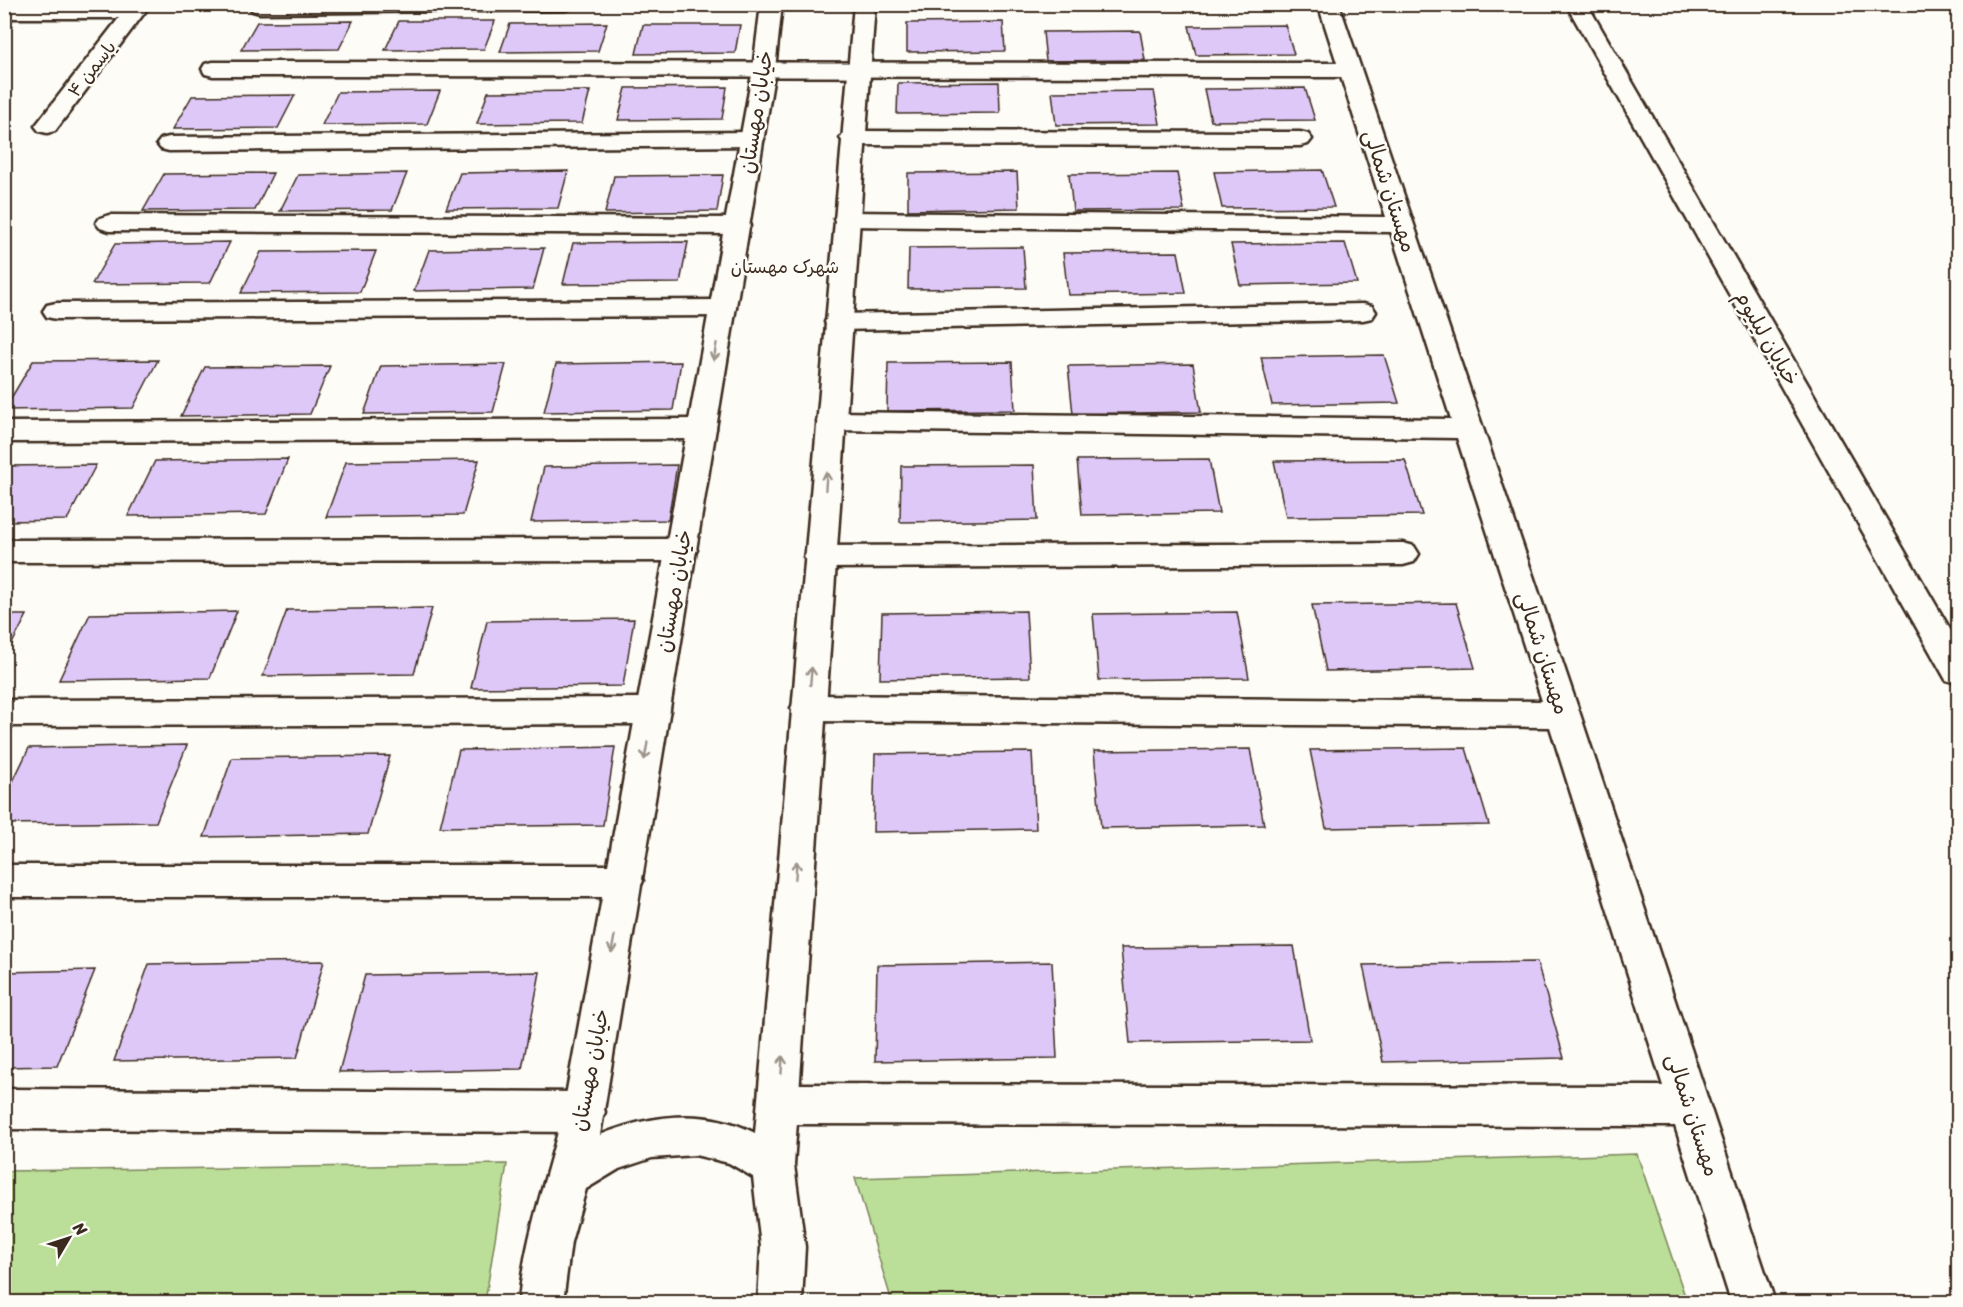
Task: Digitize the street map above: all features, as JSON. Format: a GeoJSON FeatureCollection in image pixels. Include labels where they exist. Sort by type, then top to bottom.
{"type":"FeatureCollection","features":[{"type":"Feature","properties":{"kind":"street"},"geometry":{"type":"LineString","coordinates":[[260,7],[565,4]]}},
{"type":"Feature","properties":{"kind":"street","name":"خیابان مهستان"},"geometry":{"type":"LineString","coordinates":[[541,1302],[549,1242],[569,1176],[584,1112],[764,69],[772,4]]}},
{"type":"Feature","properties":{"kind":"street"},"geometry":{"type":"LineString","coordinates":[[780,1302],[783,1247],[773,1165],[852,138],[865,4]]}},
{"type":"Feature","properties":{"kind":"street","name":"مهستان شمالی"},"geometry":{"type":"LineString","coordinates":[[1328,4],[1563,714],[1753,1302]]}},
{"type":"Feature","properties":{"kind":"street","name":"خیابان لیلیوم"},"geometry":{"type":"LineString","coordinates":[[1576,4],[1959,671]]}},
{"type":"Feature","properties":{"kind":"street"},"geometry":{"type":"LineString","coordinates":[[4,12],[138,8]]}},
{"type":"Feature","properties":{"kind":"street","name":"یاسمن ۴"},"geometry":{"type":"LineString","coordinates":[[47,126],[138,8]]}},
{"type":"Feature","properties":{"kind":"street"},"geometry":{"type":"LineString","coordinates":[[213,69],[1350,70]]}},
{"type":"Feature","properties":{"kind":"street"},"geometry":{"type":"LineString","coordinates":[[852,138],[1300,139]]}},
{"type":"Feature","properties":{"kind":"street"},"geometry":{"type":"LineString","coordinates":[[169,144],[752,139]]}},
{"type":"Feature","properties":{"kind":"street"},"geometry":{"type":"LineString","coordinates":[[846,219],[1401,225]]}},
{"type":"Feature","properties":{"kind":"street"},"geometry":{"type":"LineString","coordinates":[[110,223],[737,226]]}},
{"type":"Feature","properties":{"kind":"street"},"geometry":{"type":"LineString","coordinates":[[56,311],[723,308]]}},
{"type":"Feature","properties":{"kind":"street"},"geometry":{"type":"LineString","coordinates":[[838,322],[1363,312]]}},
{"type":"Feature","properties":{"kind":"street"},"geometry":{"type":"LineString","coordinates":[[831,421],[1469,429]]}},
{"type":"Feature","properties":{"kind":"street"},"geometry":{"type":"LineString","coordinates":[[4,432],[702,429]]}},
{"type":"Feature","properties":{"kind":"street"},"geometry":{"type":"LineString","coordinates":[[4,551],[681,550]]}},
{"type":"Feature","properties":{"kind":"street"},"geometry":{"type":"LineString","coordinates":[[820,557],[1402,555]]}},
{"type":"Feature","properties":{"kind":"street"},"geometry":{"type":"LineString","coordinates":[[808,708],[1563,714]]}},
{"type":"Feature","properties":{"kind":"street"},"geometry":{"type":"LineString","coordinates":[[4,713],[653,711]]}},
{"type":"Feature","properties":{"kind":"street"},"geometry":{"type":"LineString","coordinates":[[4,881],[624,881]]}},
{"type":"Feature","properties":{"kind":"street"},"geometry":{"type":"LineString","coordinates":[[779,1104],[1690,1106]]}},
{"type":"Feature","properties":{"kind":"street"},"geometry":{"type":"LineString","coordinates":[[4,1109],[584,1112]]}},
{"type":"Feature","properties":{"kind":"street"},"geometry":{"type":"LineString","coordinates":[[569,1176],[608,1152],[652,1138],[695,1135],[737,1145],[773,1165]]}},
{"type":"Feature","properties":{"kind":"green space"},"geometry":{"type":"Polygon","coordinates":[[[1637,1154],[1687,1302],[892,1302],[855,1178],[1637,1154]]]}},
{"type":"Feature","properties":{"kind":"green space"},"geometry":{"type":"Polygon","coordinates":[[[507,1164],[485,1302],[5,1302],[5,1171],[507,1164]]]}},
{"type":"Feature","properties":{"kind":"building"},"geometry":{"type":"Polygon","coordinates":[[[353,21],[339,49],[241,50],[257,22],[353,21]]]}},
{"type":"Feature","properties":{"kind":"building"},"geometry":{"type":"Polygon","coordinates":[[[399,21],[495,21],[484,49],[385,50],[399,21]]]}},
{"type":"Feature","properties":{"kind":"building"},"geometry":{"type":"Polygon","coordinates":[[[1003,22],[1005,51],[907,52],[907,23],[1003,22]]]}},
{"type":"Feature","properties":{"kind":"building"},"geometry":{"type":"Polygon","coordinates":[[[607,23],[598,51],[500,52],[510,24],[607,23]]]}},
{"type":"Feature","properties":{"kind":"building"},"geometry":{"type":"Polygon","coordinates":[[[643,25],[740,25],[735,53],[636,54],[643,25]]]}},
{"type":"Feature","properties":{"kind":"building"},"geometry":{"type":"Polygon","coordinates":[[[1285,25],[1294,54],[1196,55],[1189,26],[1285,25]]]}},
{"type":"Feature","properties":{"kind":"building"},"geometry":{"type":"Polygon","coordinates":[[[1140,31],[1145,60],[1046,61],[1043,32],[1140,31]]]}},
{"type":"Feature","properties":{"kind":"building"},"geometry":{"type":"Polygon","coordinates":[[[999,82],[1000,113],[897,114],[898,83],[999,82]]]}},
{"type":"Feature","properties":{"kind":"building"},"geometry":{"type":"Polygon","coordinates":[[[727,87],[722,119],[618,120],[626,88],[727,87]]]}},
{"type":"Feature","properties":{"kind":"building"},"geometry":{"type":"Polygon","coordinates":[[[1305,88],[1315,120],[1211,121],[1204,89],[1305,88]]]}},
{"type":"Feature","properties":{"kind":"building"},"geometry":{"type":"Polygon","coordinates":[[[440,91],[427,124],[322,125],[338,92],[440,91]]]}},
{"type":"Feature","properties":{"kind":"building"},"geometry":{"type":"Polygon","coordinates":[[[590,91],[582,123],[477,124],[488,92],[590,91]]]}},
{"type":"Feature","properties":{"kind":"building"},"geometry":{"type":"Polygon","coordinates":[[[1154,91],[1160,124],[1056,125],[1052,92],[1154,91]]]}},
{"type":"Feature","properties":{"kind":"building"},"geometry":{"type":"Polygon","coordinates":[[[295,95],[278,128],[173,129],[192,96],[295,95]]]}},
{"type":"Feature","properties":{"kind":"building"},"geometry":{"type":"Polygon","coordinates":[[[1322,170],[1334,207],[1222,208],[1214,172],[1322,170]]]}},
{"type":"Feature","properties":{"kind":"building"},"geometry":{"type":"Polygon","coordinates":[[[568,171],[558,208],[446,209],[460,173],[568,171]]]}},
{"type":"Feature","properties":{"kind":"building"},"geometry":{"type":"Polygon","coordinates":[[[1017,172],[1019,208],[908,210],[908,173],[1017,172]]]}},
{"type":"Feature","properties":{"kind":"building"},"geometry":{"type":"Polygon","coordinates":[[[273,173],[255,210],[143,211],[164,174],[273,173]]]}},
{"type":"Feature","properties":{"kind":"building"},"geometry":{"type":"Polygon","coordinates":[[[407,173],[392,210],[280,211],[298,175],[407,173]]]}},
{"type":"Feature","properties":{"kind":"building"},"geometry":{"type":"Polygon","coordinates":[[[1177,173],[1184,210],[1073,211],[1069,174],[1177,173]]]}},
{"type":"Feature","properties":{"kind":"building"},"geometry":{"type":"Polygon","coordinates":[[[723,175],[717,211],[605,213],[614,176],[723,175]]]}},
{"type":"Feature","properties":{"kind":"building"},"geometry":{"type":"Polygon","coordinates":[[[230,242],[210,283],[92,284],[115,244],[230,242]]]}},
{"type":"Feature","properties":{"kind":"building"},"geometry":{"type":"Polygon","coordinates":[[[688,242],[680,283],[563,284],[573,243],[688,242]]]}},
{"type":"Feature","properties":{"kind":"building"},"geometry":{"type":"Polygon","coordinates":[[[1345,243],[1357,283],[1240,285],[1231,244],[1345,243]]]}},
{"type":"Feature","properties":{"kind":"building"},"geometry":{"type":"Polygon","coordinates":[[[1023,247],[1026,288],[908,289],[909,248],[1023,247]]]}},
{"type":"Feature","properties":{"kind":"building"},"geometry":{"type":"Polygon","coordinates":[[[544,248],[533,289],[414,291],[429,250],[544,248]]]}},
{"type":"Feature","properties":{"kind":"building"},"geometry":{"type":"Polygon","coordinates":[[[376,251],[360,292],[241,293],[261,252],[376,251]]]}},
{"type":"Feature","properties":{"kind":"building"},"geometry":{"type":"Polygon","coordinates":[[[1178,252],[1186,293],[1068,295],[1063,253],[1178,252]]]}},
{"type":"Feature","properties":{"kind":"building"},"geometry":{"type":"Polygon","coordinates":[[[1384,355],[1399,403],[1272,405],[1261,357],[1384,355]]]}},
{"type":"Feature","properties":{"kind":"building"},"geometry":{"type":"Polygon","coordinates":[[[158,360],[133,408],[4,410],[33,361],[158,360]]]}},
{"type":"Feature","properties":{"kind":"building"},"geometry":{"type":"Polygon","coordinates":[[[681,362],[673,410],[544,412],[556,364],[681,362]]]}},
{"type":"Feature","properties":{"kind":"building"},"geometry":{"type":"Polygon","coordinates":[[[1012,362],[1015,410],[887,411],[888,363],[1012,362]]]}},
{"type":"Feature","properties":{"kind":"building"},"geometry":{"type":"Polygon","coordinates":[[[506,364],[493,412],[364,414],[381,366],[506,364]]]}},
{"type":"Feature","properties":{"kind":"building"},"geometry":{"type":"Polygon","coordinates":[[[1193,364],[1201,412],[1073,414],[1068,366],[1193,364]]]}},
{"type":"Feature","properties":{"kind":"building"},"geometry":{"type":"Polygon","coordinates":[[[330,366],[310,414],[181,416],[205,367],[330,366]]]}},
{"type":"Feature","properties":{"kind":"building"},"geometry":{"type":"Polygon","coordinates":[[[288,459],[266,514],[128,516],[155,461],[288,459]]]}},
{"type":"Feature","properties":{"kind":"building"},"geometry":{"type":"Polygon","coordinates":[[[1209,459],[1219,513],[1082,515],[1077,460],[1209,459]]]}},
{"type":"Feature","properties":{"kind":"building"},"geometry":{"type":"Polygon","coordinates":[[[479,460],[463,515],[326,517],[346,462],[479,460]]]}},
{"type":"Feature","properties":{"kind":"building"},"geometry":{"type":"Polygon","coordinates":[[[1405,460],[1422,515],[1286,517],[1274,461],[1405,460]]]}},
{"type":"Feature","properties":{"kind":"building"},"geometry":{"type":"Polygon","coordinates":[[[96,465],[67,520],[4,521],[4,466],[96,465]]]}},
{"type":"Feature","properties":{"kind":"building"},"geometry":{"type":"Polygon","coordinates":[[[677,465],[668,520],[531,522],[544,467],[677,465]]]}},
{"type":"Feature","properties":{"kind":"building"},"geometry":{"type":"Polygon","coordinates":[[[1034,465],[1037,520],[900,522],[901,466],[1034,465]]]}},
{"type":"Feature","properties":{"kind":"building"},"geometry":{"type":"Polygon","coordinates":[[[1456,603],[1475,668],[1326,671],[1312,605],[1456,603]]]}},
{"type":"Feature","properties":{"kind":"building"},"geometry":{"type":"Polygon","coordinates":[[[432,608],[414,674],[263,676],[287,610],[432,608]]]}},
{"type":"Feature","properties":{"kind":"building"},"geometry":{"type":"Polygon","coordinates":[[[237,611],[210,678],[59,680],[90,614],[237,611]]]}},
{"type":"Feature","properties":{"kind":"building"},"geometry":{"type":"Polygon","coordinates":[[[1026,611],[1030,677],[880,679],[882,613],[1026,611]]]}},
{"type":"Feature","properties":{"kind":"building"},"geometry":{"type":"Polygon","coordinates":[[[1237,612],[1249,678],[1099,680],[1093,614],[1237,612]]]}},
{"type":"Feature","properties":{"kind":"building"},"geometry":{"type":"Polygon","coordinates":[[[4,615],[27,615],[4,659],[4,615]]]}},
{"type":"Feature","properties":{"kind":"building"},"geometry":{"type":"Polygon","coordinates":[[[634,619],[623,686],[471,688],[487,621],[634,619]]]}},
{"type":"Feature","properties":{"kind":"building"},"geometry":{"type":"Polygon","coordinates":[[[187,745],[156,822],[4,824],[4,800],[29,748],[187,745]]]}},
{"type":"Feature","properties":{"kind":"building"},"geometry":{"type":"Polygon","coordinates":[[[615,747],[603,825],[440,827],[459,750],[615,747]]]}},
{"type":"Feature","properties":{"kind":"building"},"geometry":{"type":"Polygon","coordinates":[[[1466,748],[1489,825],[1326,828],[1310,750],[1466,748]]]}},
{"type":"Feature","properties":{"kind":"building"},"geometry":{"type":"Polygon","coordinates":[[[1250,749],[1264,825],[1101,828],[1094,751],[1250,749]]]}},
{"type":"Feature","properties":{"kind":"building"},"geometry":{"type":"Polygon","coordinates":[[[1032,752],[1036,829],[873,832],[875,754],[1032,752]]]}},
{"type":"Feature","properties":{"kind":"building"},"geometry":{"type":"Polygon","coordinates":[[[390,756],[368,834],[204,837],[232,758],[390,756]]]}},
{"type":"Feature","properties":{"kind":"building"},"geometry":{"type":"Polygon","coordinates":[[[1294,946],[1310,1040],[1130,1043],[1121,948],[1294,946]]]}},
{"type":"Feature","properties":{"kind":"building"},"geometry":{"type":"Polygon","coordinates":[[[324,961],[297,1058],[114,1061],[149,964],[324,961]]]}},
{"type":"Feature","properties":{"kind":"building"},"geometry":{"type":"Polygon","coordinates":[[[1052,962],[1057,1058],[875,1061],[877,965],[1052,962]]]}},
{"type":"Feature","properties":{"kind":"building"},"geometry":{"type":"Polygon","coordinates":[[[1537,962],[1564,1058],[1383,1062],[1363,965],[1537,962]]]}},
{"type":"Feature","properties":{"kind":"building"},"geometry":{"type":"Polygon","coordinates":[[[95,970],[57,1066],[4,1067],[4,972],[95,970]]]}},
{"type":"Feature","properties":{"kind":"building"},"geometry":{"type":"Polygon","coordinates":[[[540,972],[522,1069],[339,1072],[365,975],[540,972]]]}},
{"type":"Feature","properties":{"kind":"district","name":"شهرک مهستان"},"geometry":{"type":"Point","coordinates":[785,267]}}]}
